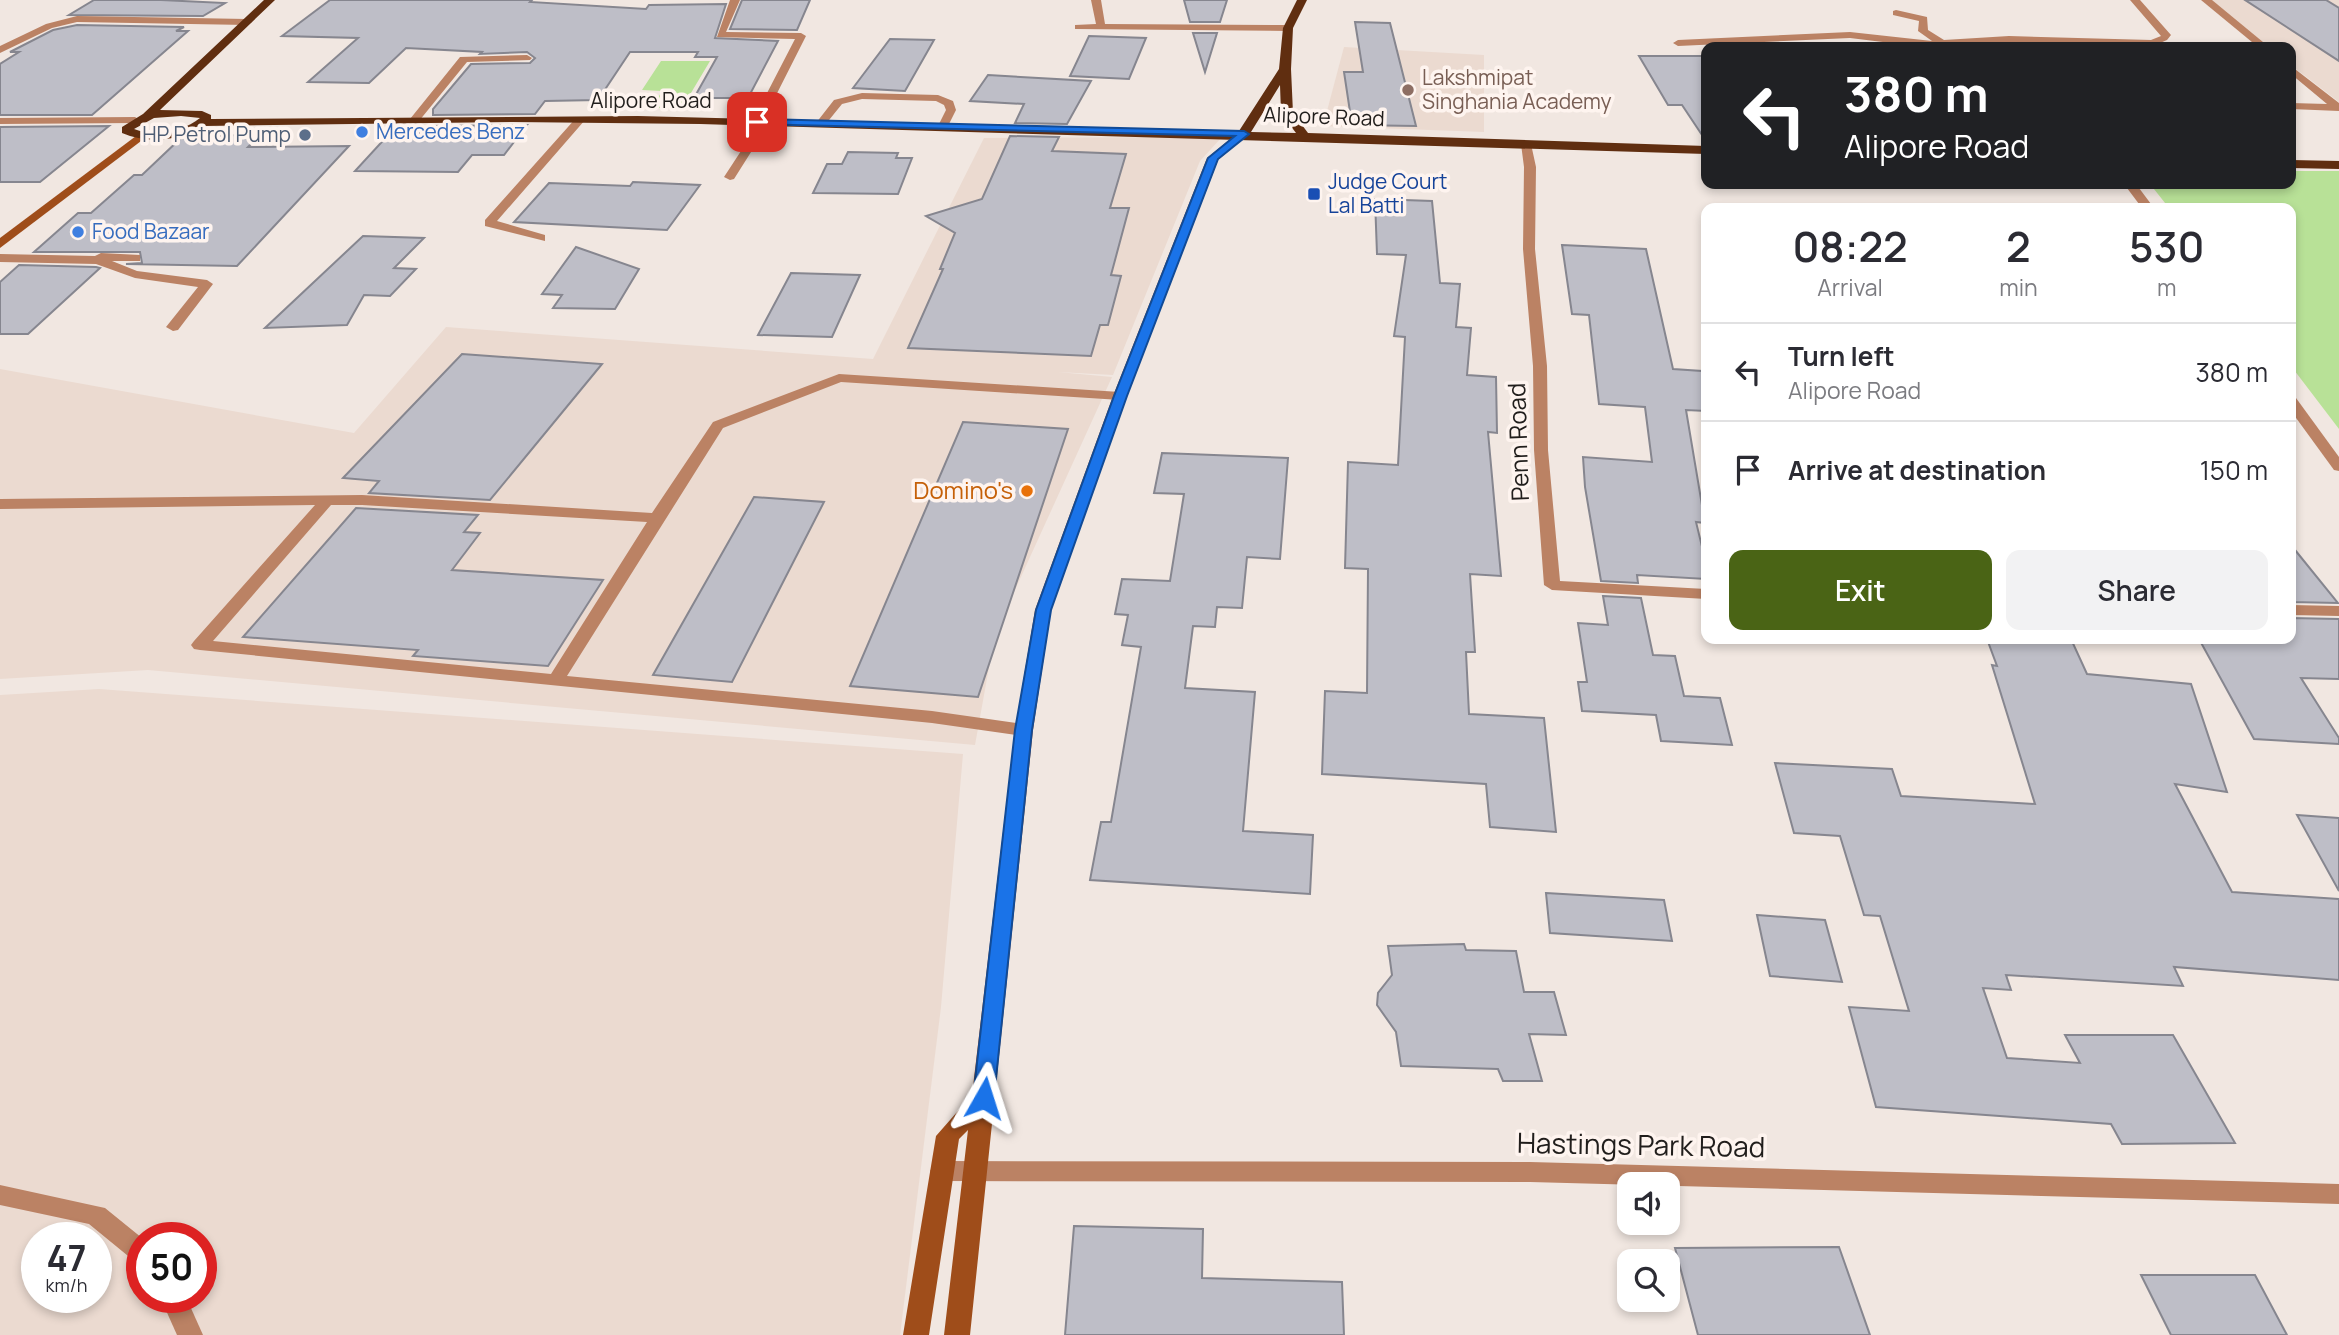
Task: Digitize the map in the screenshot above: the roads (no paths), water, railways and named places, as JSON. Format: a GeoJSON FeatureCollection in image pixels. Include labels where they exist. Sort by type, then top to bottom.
{"type":"FeatureCollection","features":[{"type":"Feature","properties":{"kind":"highway"},"geometry":{"type":"LineString","coordinates":[[148,115],[270,0]]}},
{"type":"Feature","properties":{"kind":"highway"},"geometry":{"type":"LineString","coordinates":[[1302,0],[1288,28],[1284,69],[1287,113],[1304,136]]}},
{"type":"Feature","properties":{"kind":"highway"},"geometry":{"type":"LineString","coordinates":[[1244,134],[1284,69]]}},
{"type":"Feature","properties":{"kind":"highway"},"geometry":{"type":"LineString","coordinates":[[144,135],[126,131],[135,120],[148,115],[202,114],[207,117],[201,123]]}},
{"type":"Feature","properties":{"kind":"highway","name":"Alipore Road"},"geometry":{"type":"LineString","coordinates":[[144,135],[178,134],[201,123],[415,119],[580,120],[1244,134],[1701,150]]}},
{"type":"Feature","properties":{"kind":"highway"},"geometry":{"type":"LineString","coordinates":[[2296,154],[2339,153]]}},
{"type":"Feature","properties":{"kind":"highway"},"geometry":{"type":"LineString","coordinates":[[2296,164],[2339,165]]}},
{"type":"Feature","properties":{"kind":"main road"},"geometry":{"type":"LineString","coordinates":[[957,1335],[1024,730],[1043,610],[1120,396],[1213,158],[1244,134]]}},
{"type":"Feature","properties":{"kind":"main road"},"geometry":{"type":"LineString","coordinates":[[0,244],[144,135]]}},
{"type":"Feature","properties":{"kind":"main road"},"geometry":{"type":"LineString","coordinates":[[916,1335],[948,1136],[984,1098]]}},
{"type":"Feature","properties":{"kind":"street"},"geometry":{"type":"LineString","coordinates":[[730,177],[801,36],[720,35],[735,0]]}},
{"type":"Feature","properties":{"kind":"street"},"geometry":{"type":"LineString","coordinates":[[1096,0],[1101,27]]}},
{"type":"Feature","properties":{"kind":"street"},"geometry":{"type":"LineString","coordinates":[[2135,0],[2165,35],[2154,42]]}},
{"type":"Feature","properties":{"kind":"street"},"geometry":{"type":"LineString","coordinates":[[2206,0],[2258,42]]}},
{"type":"Feature","properties":{"kind":"street"},"geometry":{"type":"LineString","coordinates":[[1896,13],[1924,19],[1923,31],[1941,42]]}},
{"type":"Feature","properties":{"kind":"street"},"geometry":{"type":"LineString","coordinates":[[0,50],[49,26],[77,19],[247,22]]}},
{"type":"Feature","properties":{"kind":"street"},"geometry":{"type":"LineString","coordinates":[[1078,27],[1288,28]]}},
{"type":"Feature","properties":{"kind":"street"},"geometry":{"type":"LineString","coordinates":[[1678,43],[1838,35],[1920,42]]}},
{"type":"Feature","properties":{"kind":"street"},"geometry":{"type":"LineString","coordinates":[[415,119],[464,59],[527,58]]}},
{"type":"Feature","properties":{"kind":"street"},"geometry":{"type":"LineString","coordinates":[[2296,73],[2338,108]]}},
{"type":"Feature","properties":{"kind":"street"},"geometry":{"type":"LineString","coordinates":[[756,122],[770,74]]}},
{"type":"Feature","properties":{"kind":"street"},"geometry":{"type":"LineString","coordinates":[[821,123],[838,103],[850,99],[862,96],[913,97],[938,98],[949,103],[951,110],[943,126]]}},
{"type":"Feature","properties":{"kind":"street"},"geometry":{"type":"LineString","coordinates":[[2296,106],[2338,108]]}},
{"type":"Feature","properties":{"kind":"street"},"geometry":{"type":"LineString","coordinates":[[0,121],[135,120]]}},
{"type":"Feature","properties":{"kind":"street"},"geometry":{"type":"LineString","coordinates":[[541,237],[489,223],[580,120]]}},
{"type":"Feature","properties":{"kind":"street","name":"Penn Road"},"geometry":{"type":"LineString","coordinates":[[1526,144],[1530,167],[1529,249],[1540,366],[1541,450],[1552,585],[1701,594]]}},
{"type":"Feature","properties":{"kind":"street"},"geometry":{"type":"LineString","coordinates":[[0,257],[136,258]]}},
{"type":"Feature","properties":{"kind":"street"},"geometry":{"type":"LineString","coordinates":[[0,257],[98,260],[135,274],[207,284],[173,327]]}},
{"type":"Feature","properties":{"kind":"street"},"geometry":{"type":"LineString","coordinates":[[555,681],[718,425],[839,378],[1120,396]]}},
{"type":"Feature","properties":{"kind":"street"},"geometry":{"type":"LineString","coordinates":[[2296,408],[2339,467]]}},
{"type":"Feature","properties":{"kind":"street"},"geometry":{"type":"LineString","coordinates":[[0,504],[327,500],[657,518]]}},
{"type":"Feature","properties":{"kind":"street"},"geometry":{"type":"LineString","coordinates":[[327,500],[200,645],[932,717],[1024,730]]}},
{"type":"Feature","properties":{"kind":"street"},"geometry":{"type":"LineString","coordinates":[[2296,610],[2339,611]]}},
{"type":"Feature","properties":{"kind":"street","name":"Hastings Park Road"},"geometry":{"type":"LineString","coordinates":[[942,1171],[1530,1172],[2339,1194]]}},
{"type":"Feature","properties":{"kind":"street"},"geometry":{"type":"LineString","coordinates":[[0,1195],[96,1214],[126,1239]]}},
{"type":"Feature","properties":{"kind":"street"},"geometry":{"type":"LineString","coordinates":[[180,1313],[190,1335]]}},
{"type":"Feature","properties":{"kind":"place","name":"Lakshmipat Singhania Academy"},"geometry":{"type":"Point","coordinates":[1408,90]}},
{"type":"Feature","properties":{"kind":"place","name":"Mercedes Benz"},"geometry":{"type":"Point","coordinates":[362,132]}},
{"type":"Feature","properties":{"kind":"place","name":"HP Petrol Pump"},"geometry":{"type":"Point","coordinates":[305,135]}},
{"type":"Feature","properties":{"kind":"place","name":"Judge Court Lal Batti"},"geometry":{"type":"Point","coordinates":[1314,194]}},
{"type":"Feature","properties":{"kind":"place","name":"Food Bazaar"},"geometry":{"type":"Point","coordinates":[78,232]}},
{"type":"Feature","properties":{"kind":"place","name":"Domino's"},"geometry":{"type":"Point","coordinates":[1027,491]}}]}
